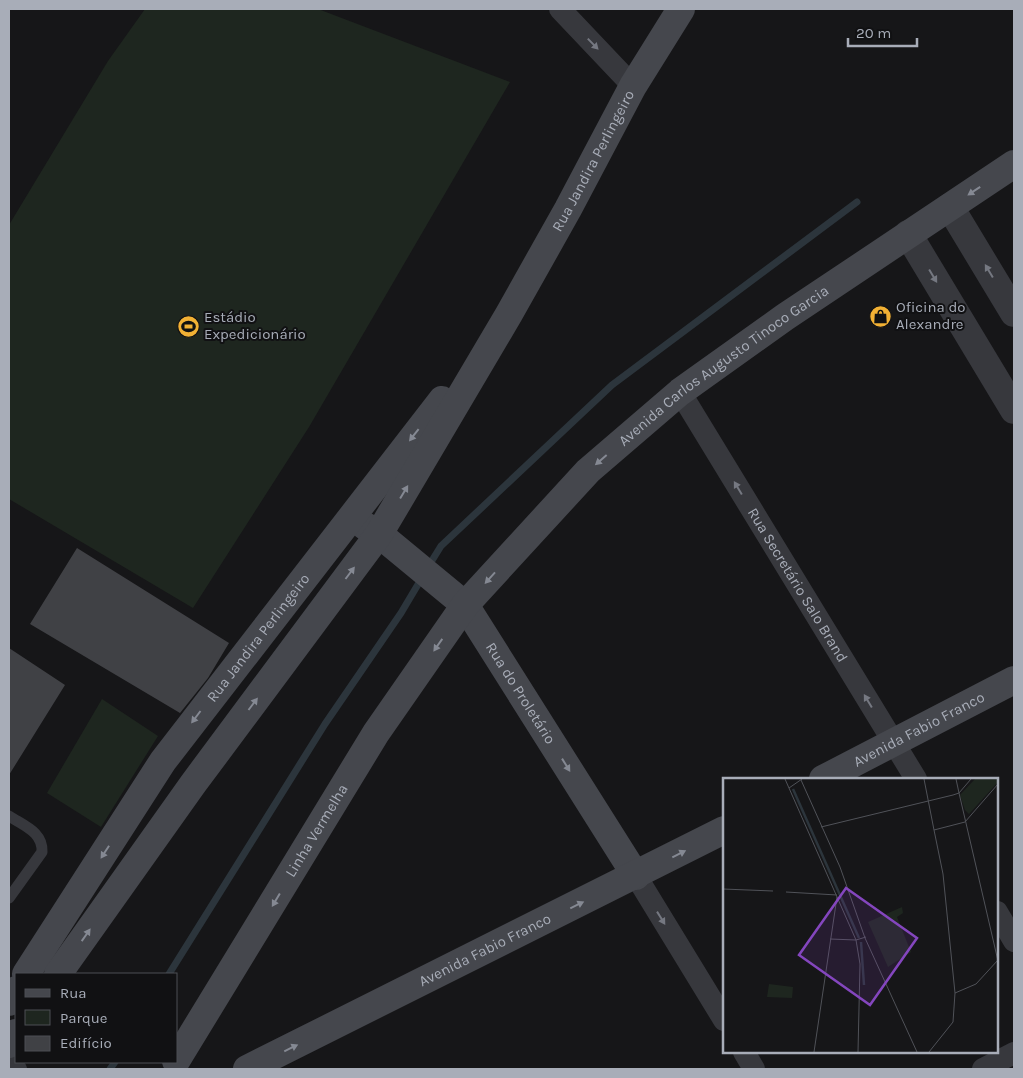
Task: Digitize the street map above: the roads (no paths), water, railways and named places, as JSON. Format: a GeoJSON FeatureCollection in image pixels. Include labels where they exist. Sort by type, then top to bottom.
{"type":"FeatureCollection","features":[{"type":"Feature","properties":{"kind":"main road","name":"Rua Jandira Perlingeiro"},"geometry":{"type":"LineString","coordinates":[[59,973],[193,784],[379,534],[509,314],[568,209],[633,86],[681,9]]}},
{"type":"Feature","properties":{"kind":"main road","name":"Avenida Carlos Augusto Tinoco Garcia"},"geometry":{"type":"LineString","coordinates":[[461,601],[588,471],[680,392],[785,317],[1014,164]]}},
{"type":"Feature","properties":{"kind":"main road","name":"Rua Jandira Perlingeiro"},"geometry":{"type":"LineString","coordinates":[[27,973],[163,760],[509,314]]}},
{"type":"Feature","properties":{"kind":"main road","name":"Rua do Proletário"},"geometry":{"type":"LineString","coordinates":[[343,526],[357,524],[366,526],[379,534],[461,601],[636,876]]}},
{"type":"Feature","properties":{"kind":"main road","name":"Linha Vermelha"},"geometry":{"type":"LineString","coordinates":[[182,1059],[376,733],[461,601]]}},
{"type":"Feature","properties":{"kind":"main road","name":"Avenida Fabio Franco"},"geometry":{"type":"LineString","coordinates":[[825,778],[1014,680]]}},
{"type":"Feature","properties":{"kind":"main road"},"geometry":{"type":"LineString","coordinates":[[163,760],[172,775],[193,784]]}},
{"type":"Feature","properties":{"kind":"main road","name":"Avenida Fabio Franco"},"geometry":{"type":"LineString","coordinates":[[247,1069],[636,876],[723,831]]}},
{"type":"Feature","properties":{"kind":"street"},"geometry":{"type":"LineString","coordinates":[[560,9],[633,86]]}},
{"type":"Feature","properties":{"kind":"street"},"geometry":{"type":"LineString","coordinates":[[950,206],[1014,313]]}},
{"type":"Feature","properties":{"kind":"street"},"geometry":{"type":"LineString","coordinates":[[908,234],[1014,410]]}},
{"type":"Feature","properties":{"kind":"street","name":"Rua Secretário Salo Brand"},"geometry":{"type":"LineString","coordinates":[[680,392],[915,778]]}},
{"type":"Feature","properties":{"kind":"street"},"geometry":{"type":"LineString","coordinates":[[636,876],[723,1018]]}},
{"type":"Feature","properties":{"kind":"street"},"geometry":{"type":"LineString","coordinates":[[998,914],[1014,941]]}},
{"type":"Feature","properties":{"kind":"street"},"geometry":{"type":"LineString","coordinates":[[745,1053],[754,1069]]}},
{"type":"Feature","properties":{"kind":"street"},"geometry":{"type":"LineString","coordinates":[[983,1069],[1014,1053]]}},
{"type":"Feature","properties":{"kind":"street"},"geometry":{"type":"LineString","coordinates":[[9,1063],[18,1069]]}},
{"type":"Feature","properties":{"kind":"lane"},"geometry":{"type":"LineString","coordinates":[[9,816],[37,834],[42,844],[42,852],[9,898]]}},
{"type":"Feature","properties":{"kind":"waterway"},"geometry":{"type":"LineString","coordinates":[[428,567],[441,546],[612,385],[857,202]]}},
{"type":"Feature","properties":{"kind":"waterway"},"geometry":{"type":"LineString","coordinates":[[170,973],[325,724],[401,613],[423,576]]}},
{"type":"Feature","properties":{"kind":"waterway"},"geometry":{"type":"LineString","coordinates":[[110,1069],[114,1063]]}},
{"type":"Feature","properties":{"kind":"place","name":"Oficina do Alexandre"},"geometry":{"type":"Point","coordinates":[880,316]}},
{"type":"Feature","properties":{"kind":"place","name":"Estádio Expedicionário"},"geometry":{"type":"Point","coordinates":[188,326]}}]}
